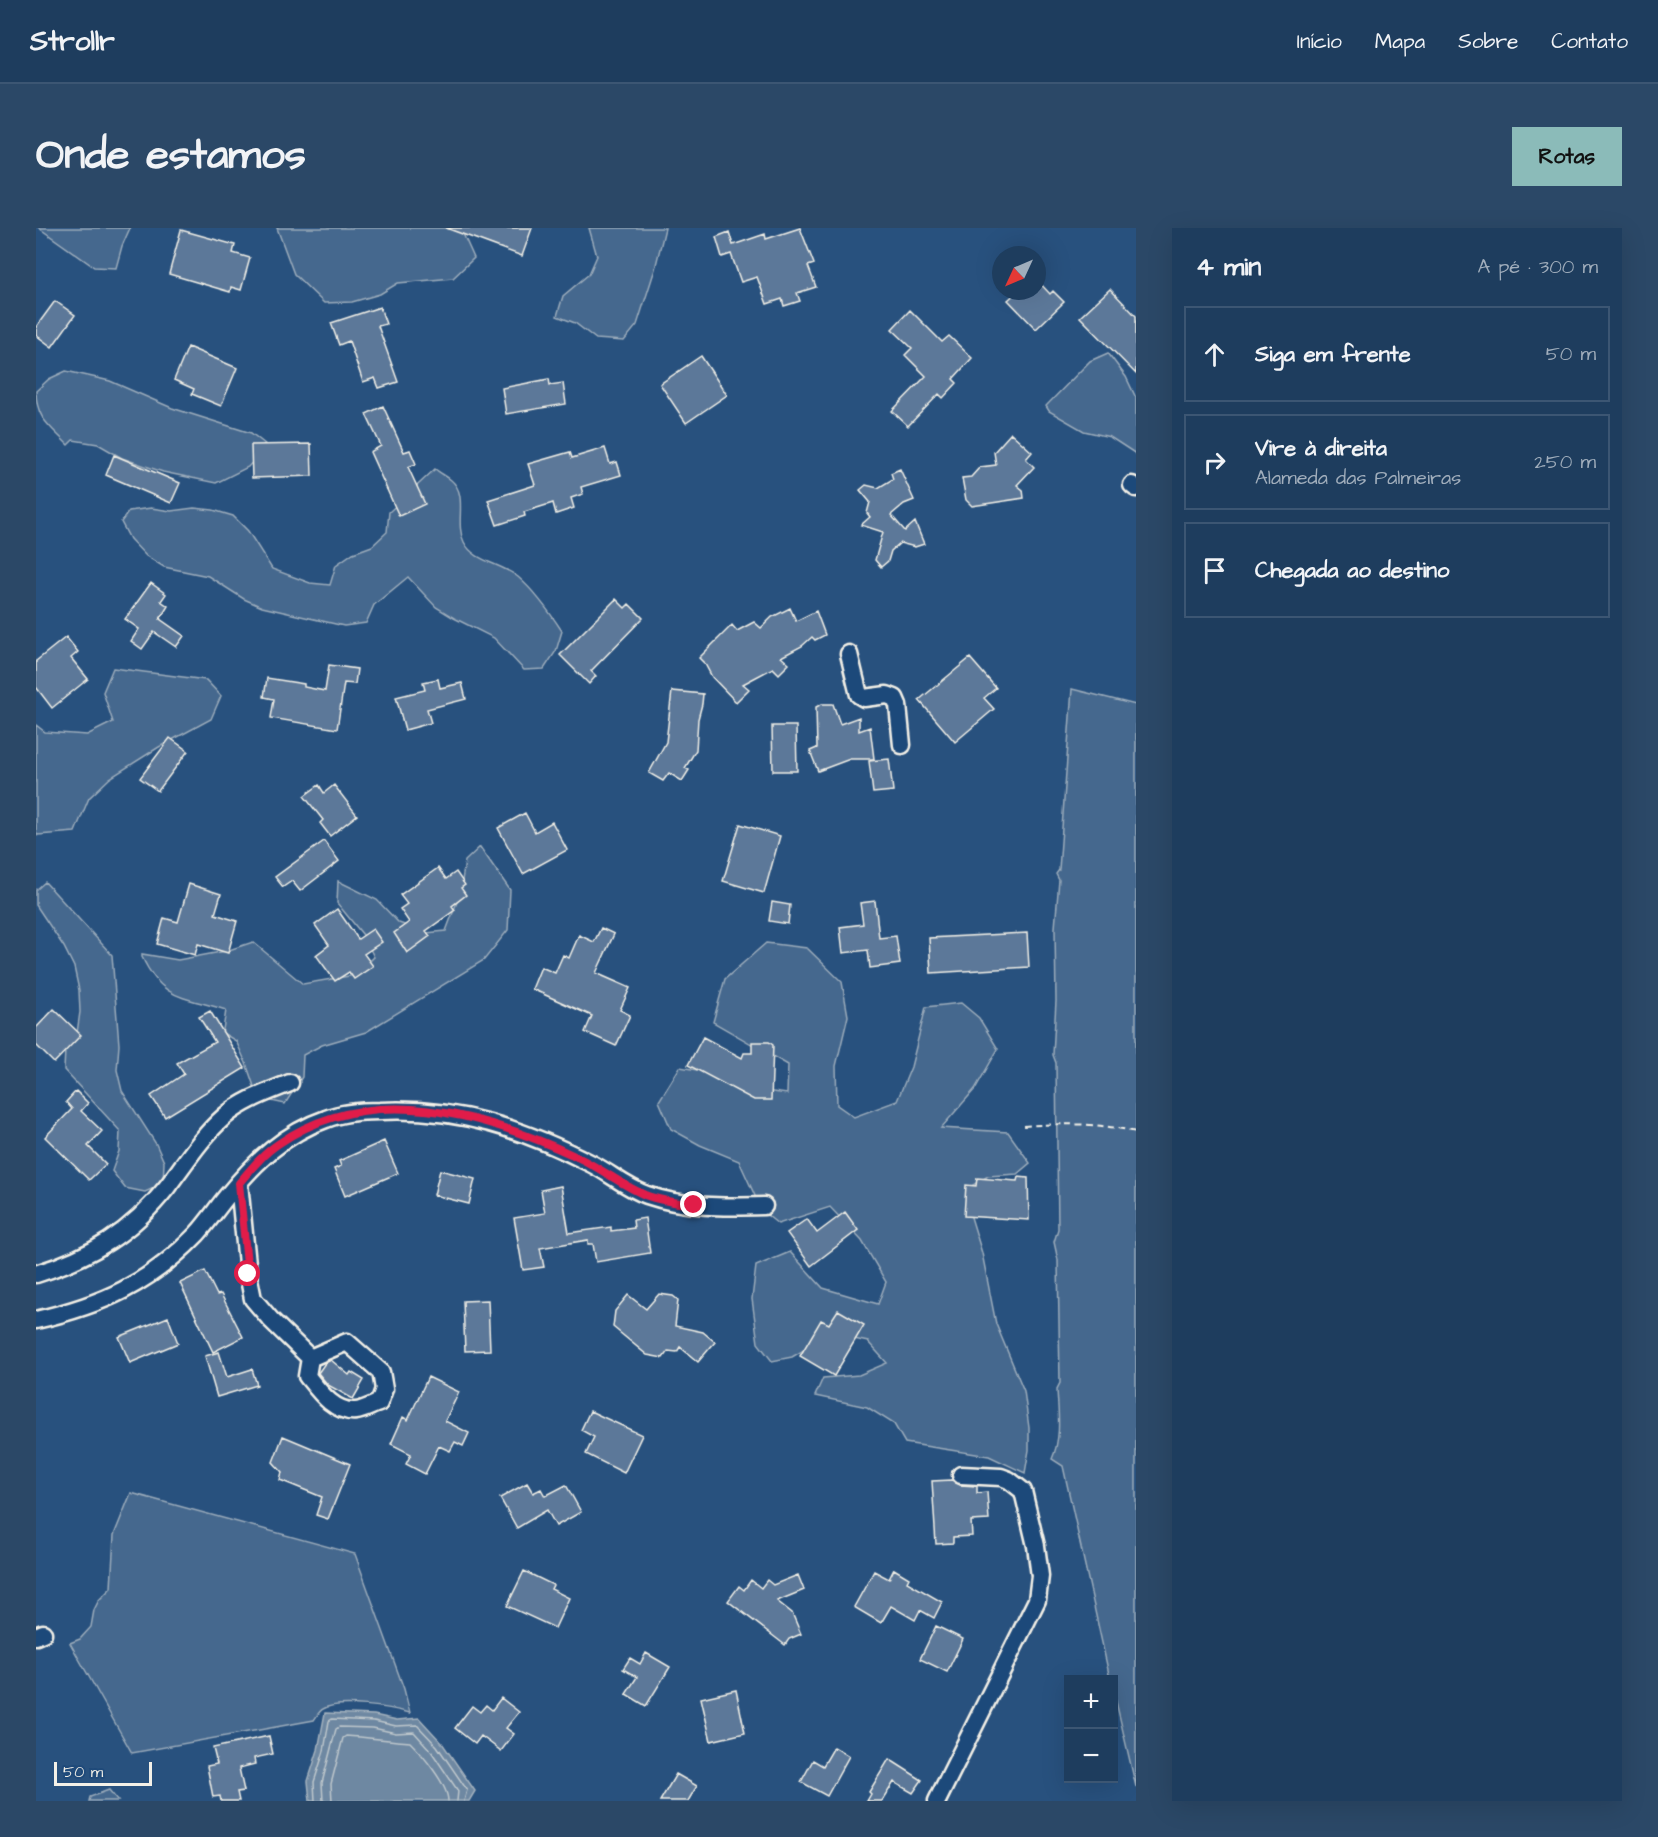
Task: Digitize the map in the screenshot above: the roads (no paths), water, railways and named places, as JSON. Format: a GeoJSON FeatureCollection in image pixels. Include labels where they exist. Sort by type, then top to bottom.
{"type":"FeatureCollection","features":[{"type":"Feature","properties":{"kind":"lane"},"geometry":{"type":"LineString","coordinates":[[849,654],[859,695],[864,698],[887,695],[895,698],[898,705],[902,745]]}},
{"type":"Feature","properties":{"kind":"lane"},"geometry":{"type":"LineString","coordinates":[[36,1274],[69,1264],[127,1230],[165,1189],[207,1134],[226,1115],[252,1099],[290,1083]]}},
{"type":"Feature","properties":{"kind":"lane"},"geometry":{"type":"LineString","coordinates":[[36,1320],[96,1304],[122,1293],[142,1280],[185,1246],[275,1145],[327,1118],[356,1112],[407,1109],[455,1113],[520,1132],[594,1165],[645,1195],[673,1203],[728,1207],[764,1206]]}},
{"type":"Feature","properties":{"kind":"lane"},"geometry":{"type":"LineString","coordinates":[[239,1183],[248,1274],[253,1299],[310,1358]]}},
{"type":"Feature","properties":{"kind":"lane"},"geometry":{"type":"LineString","coordinates":[[347,1342],[381,1372],[384,1389],[379,1403],[357,1411],[341,1409],[320,1393],[307,1376],[310,1358],[347,1342]]}},
{"type":"Feature","properties":{"kind":"lane"},"geometry":{"type":"LineString","coordinates":[[937,1801],[1037,1600],[1040,1576],[1036,1546],[1023,1491],[1001,1477],[961,1475]]}},
{"type":"Feature","properties":{"kind":"water"},"geometry":{"type":"Polygon","coordinates":[[[325,1713],[374,1715],[397,1720],[419,1718],[442,1743],[475,1791],[469,1801],[310,1801],[308,1781],[318,1750],[325,1713]]]}}]}
